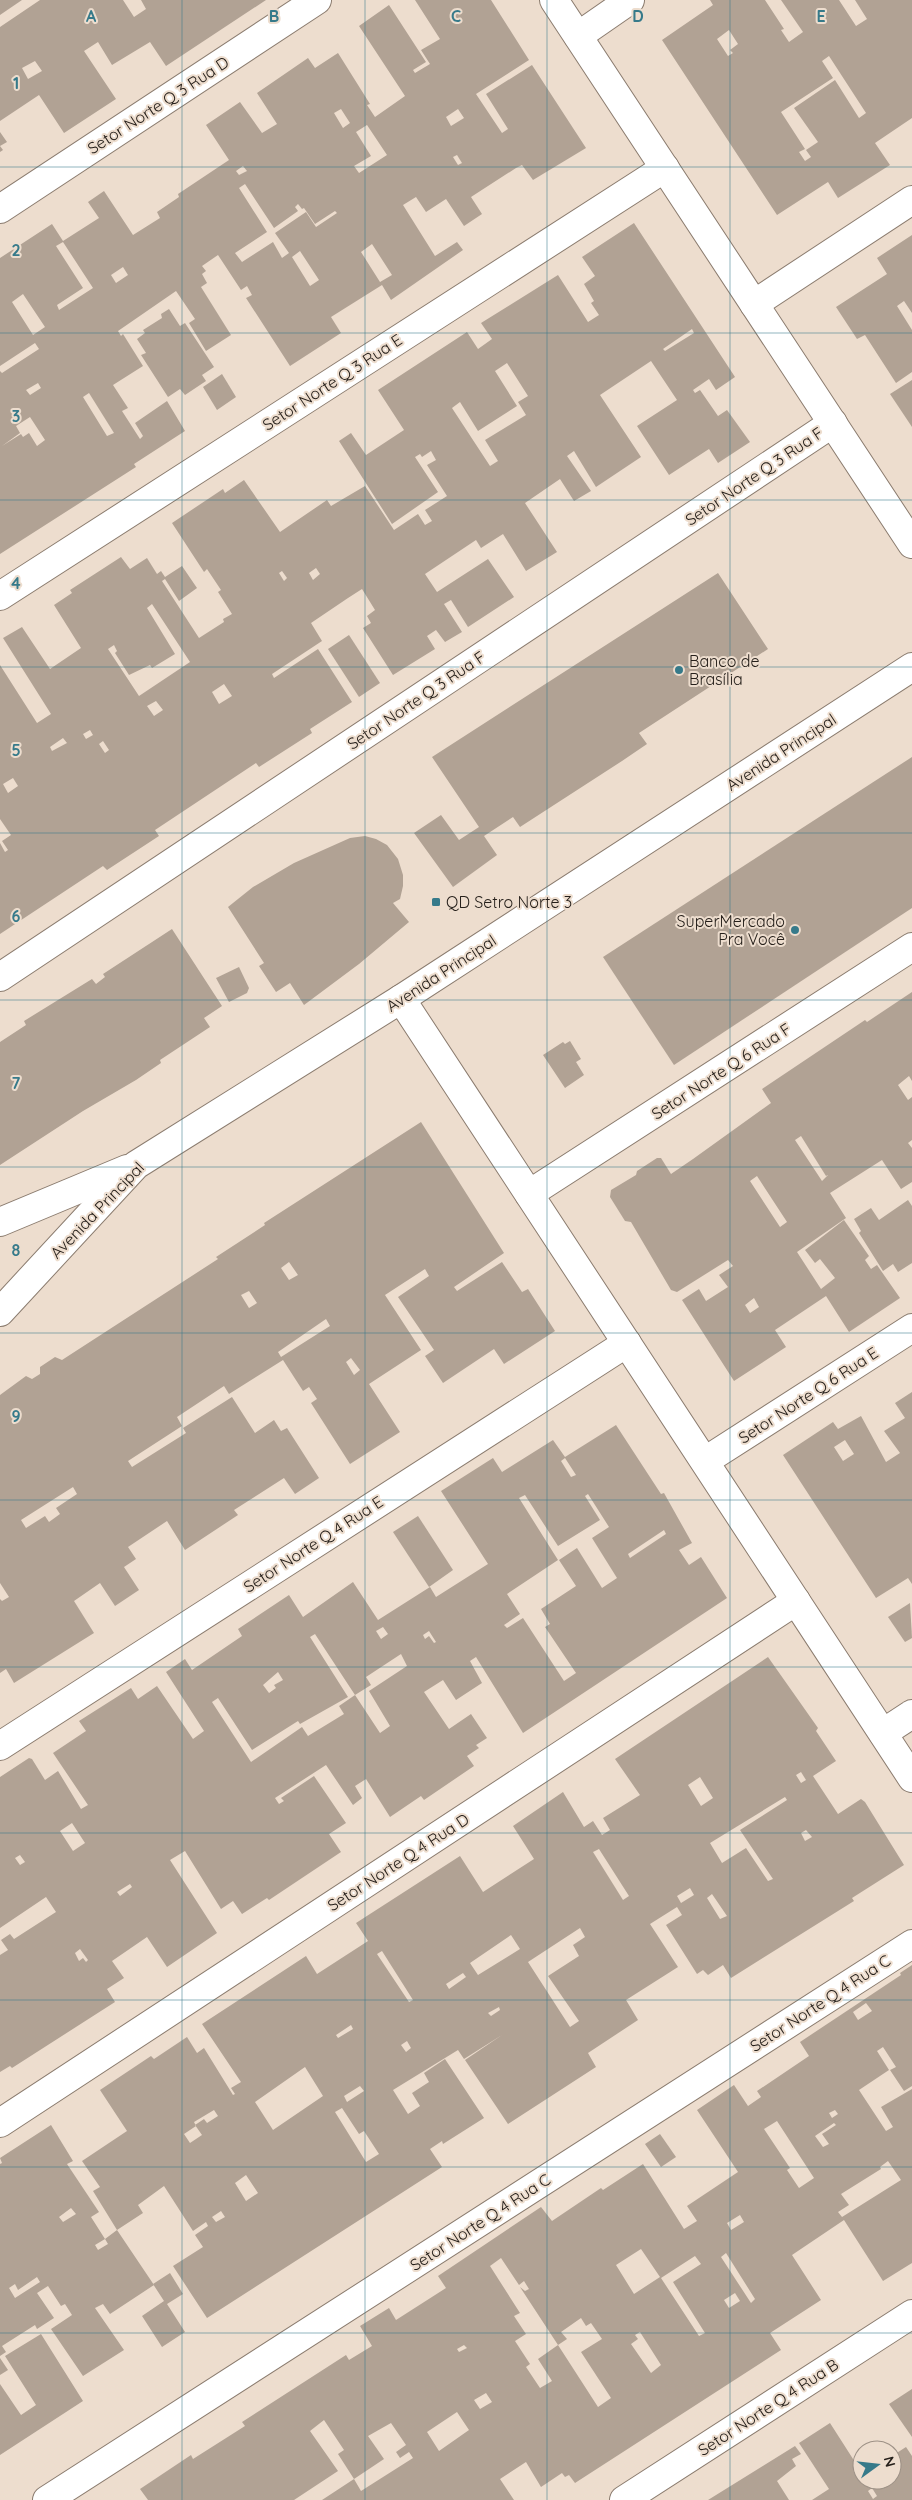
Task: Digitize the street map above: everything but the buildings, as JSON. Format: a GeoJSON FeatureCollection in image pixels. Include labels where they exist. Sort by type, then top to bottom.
{"type":"FeatureCollection","features":[{"type":"Feature","properties":{"kind":"street","name":"Setor Norte Q 3 Rua D"},"geometry":{"type":"LineString","coordinates":[[0,209],[317,0]]}},
{"type":"Feature","properties":{"kind":"street"},"geometry":{"type":"LineString","coordinates":[[554,0],[912,544]]}},
{"type":"Feature","properties":{"kind":"street"},"geometry":{"type":"LineString","coordinates":[[578,36],[630,0]]}},
{"type":"Feature","properties":{"kind":"street","name":"Setor Norte Q 3 Rua E"},"geometry":{"type":"LineString","coordinates":[[0,596],[665,168]]}},
{"type":"Feature","properties":{"kind":"street"},"geometry":{"type":"LineString","coordinates":[[754,304],[912,200]]}},
{"type":"Feature","properties":{"kind":"street","name":"Setor Norte Q 3 Rua F"},"geometry":{"type":"LineString","coordinates":[[0,977],[833,423]]}},
{"type":"Feature","properties":{"kind":"street","name":"Avenida Principal"},"geometry":{"type":"LineString","coordinates":[[0,1312],[136,1165],[401,999],[912,667]]}},
{"type":"Feature","properties":{"kind":"street","name":"Setor Norte Q 6 Rua F"},"geometry":{"type":"LineString","coordinates":[[529,1194],[912,947]]}},
{"type":"Feature","properties":{"kind":"street"},"geometry":{"type":"LineString","coordinates":[[401,999],[912,1778]]}},
{"type":"Feature","properties":{"kind":"street"},"geometry":{"type":"LineString","coordinates":[[0,1222],[136,1165]]}},
{"type":"Feature","properties":{"kind":"street","name":"Setor Norte Q 6 Rua E"},"geometry":{"type":"LineString","coordinates":[[705,1462],[912,1328]]}},
{"type":"Feature","properties":{"kind":"street","name":"Setor Norte Q 4 Rua E"},"geometry":{"type":"LineString","coordinates":[[0,1746],[627,1343]]}},
{"type":"Feature","properties":{"kind":"street","name":"Setor Norte Q 4 Rua D"},"geometry":{"type":"LineString","coordinates":[[0,2123],[796,1601]]}},
{"type":"Feature","properties":{"kind":"street"},"geometry":{"type":"LineString","coordinates":[[883,1733],[912,1714]]}},
{"type":"Feature","properties":{"kind":"street","name":"Setor Norte Q 4 Rua C"},"geometry":{"type":"LineString","coordinates":[[47,2500],[912,1944]]}},
{"type":"Feature","properties":{"kind":"street","name":"Setor Norte Q 4 Rua B"},"geometry":{"type":"LineString","coordinates":[[624,2500],[912,2314]]}},
{"type":"Feature","properties":{"kind":"place","name":"Banco de Brasília"},"geometry":{"type":"Point","coordinates":[679,670]}},
{"type":"Feature","properties":{"kind":"place","name":"QD Setro Norte 3"},"geometry":{"type":"Point","coordinates":[436,902]}},
{"type":"Feature","properties":{"kind":"place","name":"SuperMercado Pra Você"},"geometry":{"type":"Point","coordinates":[795,930]}}]}
